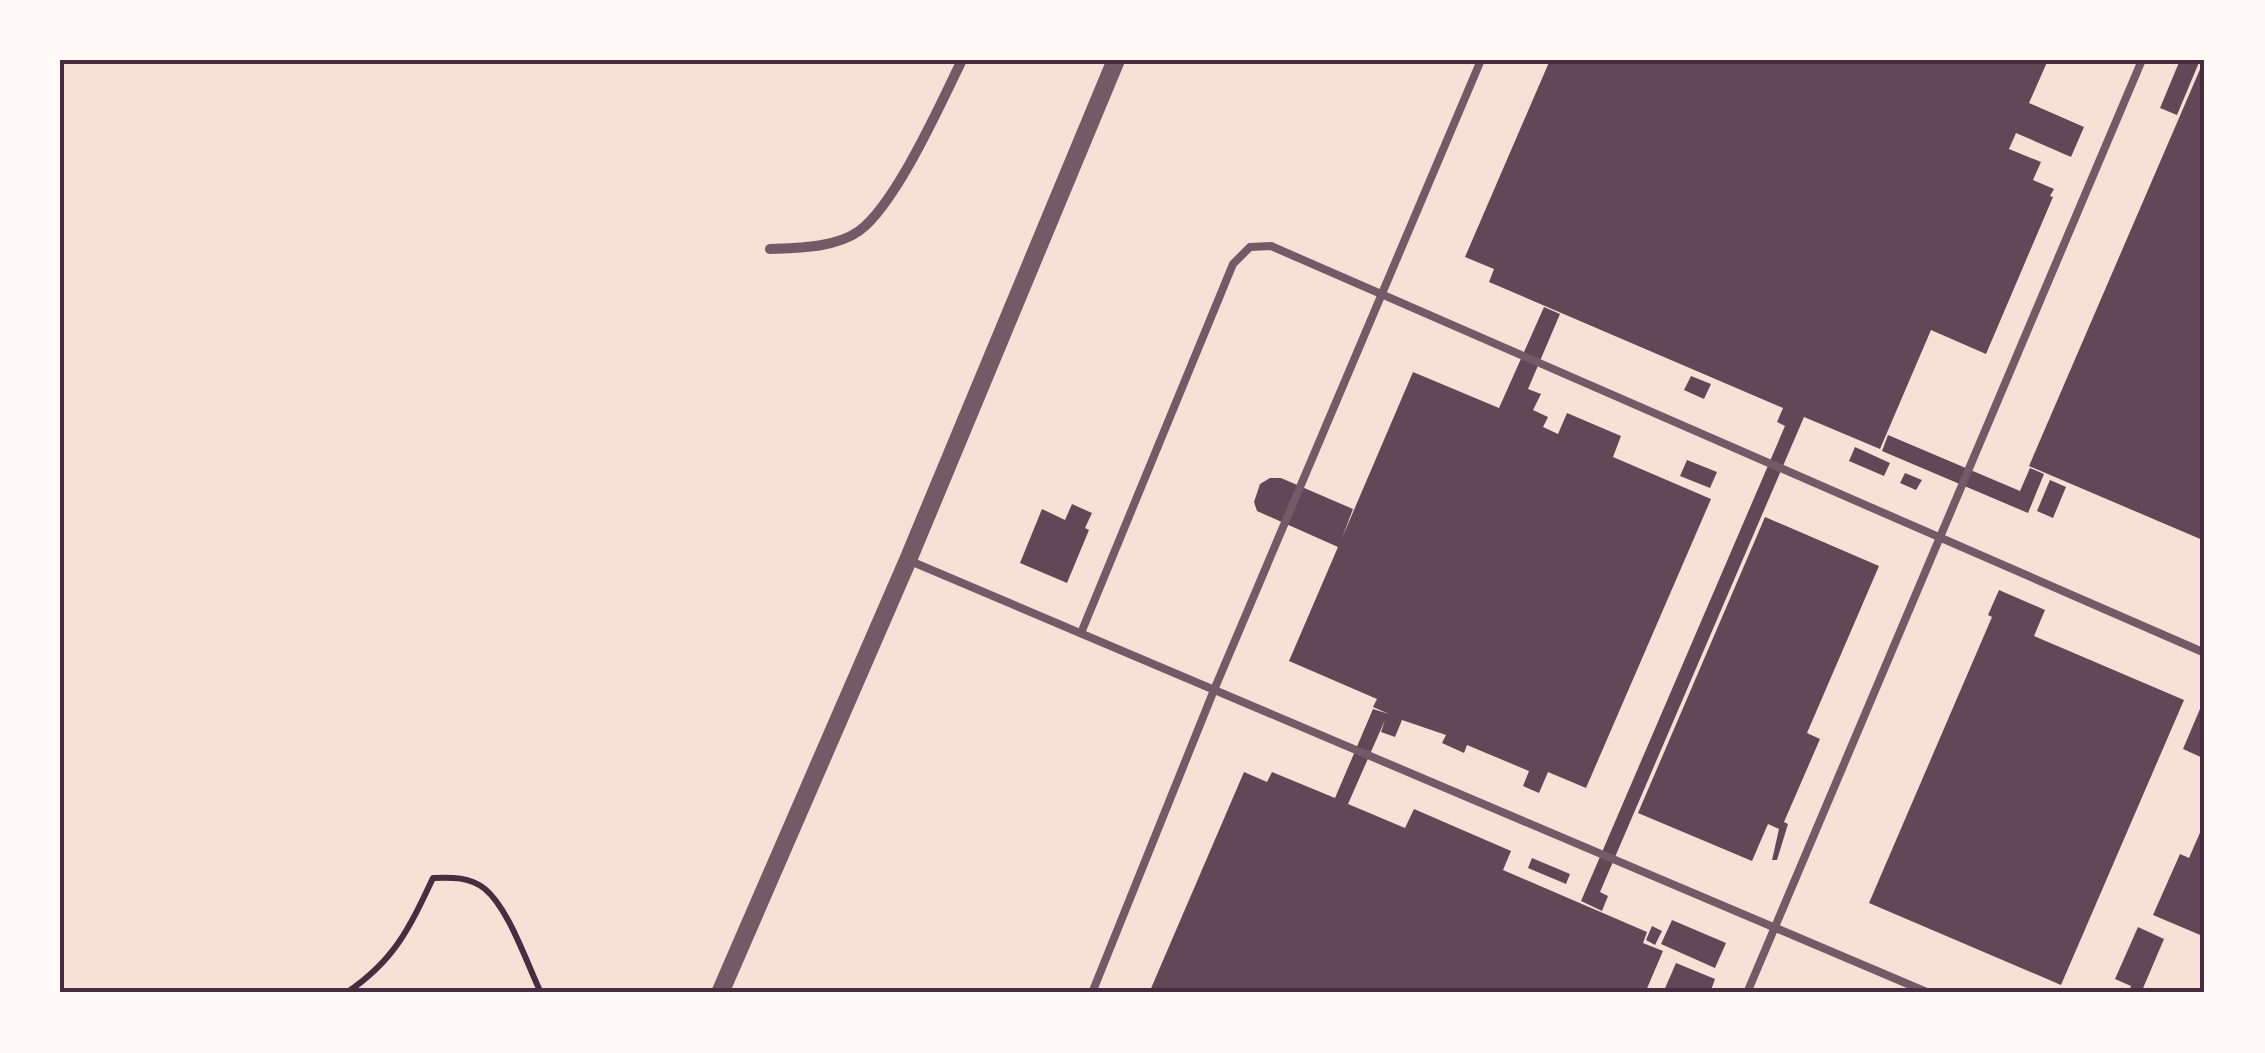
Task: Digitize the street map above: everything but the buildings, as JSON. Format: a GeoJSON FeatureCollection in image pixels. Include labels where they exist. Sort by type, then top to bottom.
{"type":"FeatureCollection","features":[{"type":"Feature","properties":{"kind":"street"},"geometry":{"type":"LineString","coordinates":[[770,250],[812,248],[856,233],[873,218],[922,142],[962,60]]}},
{"type":"Feature","properties":{"kind":"street"},"geometry":{"type":"LineString","coordinates":[[720,993],[908,560],[1116,60]]}},
{"type":"Feature","properties":{"kind":"lane"},"geometry":{"type":"LineString","coordinates":[[1092,993],[1214,690],[1481,60]]}},
{"type":"Feature","properties":{"kind":"lane"},"geometry":{"type":"LineString","coordinates":[[1747,993],[2142,60]]}},
{"type":"Feature","properties":{"kind":"lane"},"geometry":{"type":"LineString","coordinates":[[1080,633],[1233,264],[1250,247],[1271,246],[2205,653]]}},
{"type":"Feature","properties":{"kind":"lane"},"geometry":{"type":"LineString","coordinates":[[908,560],[1929,993]]}},
{"type":"Feature","properties":{"kind":"path"},"geometry":{"type":"LineString","coordinates":[[346,993],[376,973],[408,930],[433,878],[459,876],[485,888],[501,908],[541,993]]}}]}
